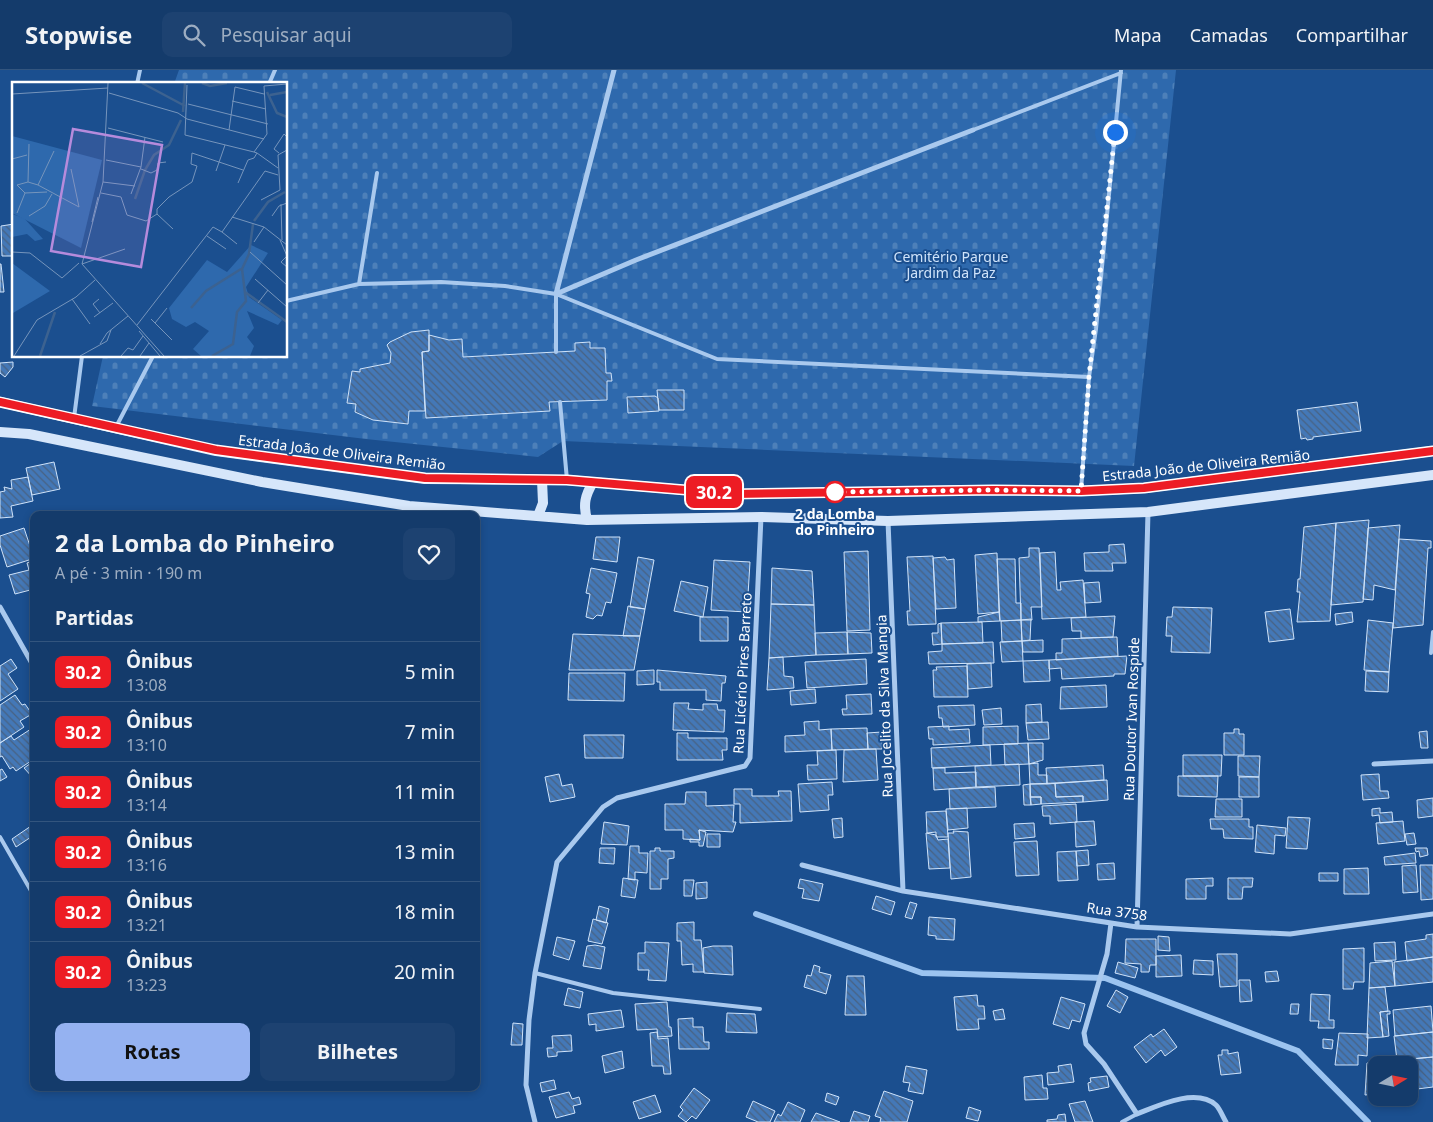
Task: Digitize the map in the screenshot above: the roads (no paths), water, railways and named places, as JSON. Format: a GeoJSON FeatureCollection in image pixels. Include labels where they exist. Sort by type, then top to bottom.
{"type":"FeatureCollection","features":[{"type":"Feature","properties":{"kind":"main road","name":"Estrada João de Oliveira Remião"},"geometry":{"type":"LineString","coordinates":[[0,402],[74,420],[216,450],[425,478],[567,480],[733,494],[993,490],[1081,491],[1144,488],[1433,451]]}},
{"type":"Feature","properties":{"kind":"main road"},"geometry":{"type":"LineString","coordinates":[[0,432],[29,434],[262,482],[409,506],[474,511]]}},
{"type":"Feature","properties":{"kind":"main road"},"geometry":{"type":"LineString","coordinates":[[480,512],[587,520],[761,517],[888,521],[1148,512],[1433,475]]}},
{"type":"Feature","properties":{"kind":"main road"},"geometry":{"type":"LineString","coordinates":[[538,516],[543,502],[542,480]]}},
{"type":"Feature","properties":{"kind":"main road"},"geometry":{"type":"LineString","coordinates":[[587,520],[584,506],[586,495],[594,482]]}},
{"type":"Feature","properties":{"kind":"street"},"geometry":{"type":"LineString","coordinates":[[556,294],[614,70]]}},
{"type":"Feature","properties":{"kind":"street"},"geometry":{"type":"LineString","coordinates":[[556,294],[636,260],[973,130]]}},
{"type":"Feature","properties":{"kind":"street","name":"Rua Doutor Ivan Rospide"},"geometry":{"type":"LineString","coordinates":[[1137,927],[1148,512]]}},
{"type":"Feature","properties":{"kind":"street","name":"Rua Licério Pires Barreto"},"geometry":{"type":"LineString","coordinates":[[535,1122],[526,1085],[528,1020],[535,973],[557,862],[603,807],[617,798],[745,766],[750,758],[761,517]]}},
{"type":"Feature","properties":{"kind":"street","name":"Rua Jocelito da Silva Mangia"},"geometry":{"type":"LineString","coordinates":[[888,521],[903,891]]}},
{"type":"Feature","properties":{"kind":"street"},"geometry":{"type":"LineString","coordinates":[[0,607],[30,660]]}},
{"type":"Feature","properties":{"kind":"street"},"geometry":{"type":"LineString","coordinates":[[1374,764],[1433,761]]}},
{"type":"Feature","properties":{"kind":"street","name":"Rua 3758"},"geometry":{"type":"LineString","coordinates":[[802,865],[903,891],[1137,927],[1290,934],[1433,914]]}},
{"type":"Feature","properties":{"kind":"street"},"geometry":{"type":"LineString","coordinates":[[1111,922],[1107,954],[1084,1033],[1086,1044],[1104,1064],[1137,1114],[1168,1101],[1195,1096],[1215,1104],[1226,1122]]}},
{"type":"Feature","properties":{"kind":"lane"},"geometry":{"type":"LineString","coordinates":[[270,82],[275,70]]}},
{"type":"Feature","properties":{"kind":"lane"},"geometry":{"type":"LineString","coordinates":[[973,130],[1121,71],[1096,329],[1089,377],[1081,491]]}},
{"type":"Feature","properties":{"kind":"lane"},"geometry":{"type":"LineString","coordinates":[[360,284],[377,173]]}},
{"type":"Feature","properties":{"kind":"lane"},"geometry":{"type":"LineString","coordinates":[[288,300],[360,284],[441,282],[505,286],[556,294],[717,359],[1089,377]]}},
{"type":"Feature","properties":{"kind":"lane"},"geometry":{"type":"LineString","coordinates":[[556,294],[556,352]]}},
{"type":"Feature","properties":{"kind":"lane"},"geometry":{"type":"LineString","coordinates":[[74,420],[82,358]]}},
{"type":"Feature","properties":{"kind":"lane"},"geometry":{"type":"LineString","coordinates":[[116,429],[152,358]]}},
{"type":"Feature","properties":{"kind":"lane"},"geometry":{"type":"LineString","coordinates":[[560,402],[567,480]]}},
{"type":"Feature","properties":{"kind":"lane"},"geometry":{"type":"LineString","coordinates":[[1431,653],[1433,632]]}},
{"type":"Feature","properties":{"kind":"lane"},"geometry":{"type":"LineString","coordinates":[[0,837],[30,889]]}},
{"type":"Feature","properties":{"kind":"lane"},"geometry":{"type":"LineString","coordinates":[[535,973],[613,993],[760,1009]]}},
{"type":"Feature","properties":{"kind":"lane"},"geometry":{"type":"LineString","coordinates":[[1122,1122],[1137,1114]]}},
{"type":"Feature","properties":{"kind":"waterway"},"geometry":{"type":"LineString","coordinates":[[756,914],[922,973],[1105,978],[1298,1051],[1368,1122]]}},
{"type":"Feature","properties":{"kind":"place","name":"2 da Lomba do Pinheiro"},"geometry":{"type":"Point","coordinates":[835,492]}},
{"type":"Feature","properties":{"kind":"park label","name":"Cemitério Parque Jardim da Paz"},"geometry":{"type":"Point","coordinates":[951,264]}}]}
